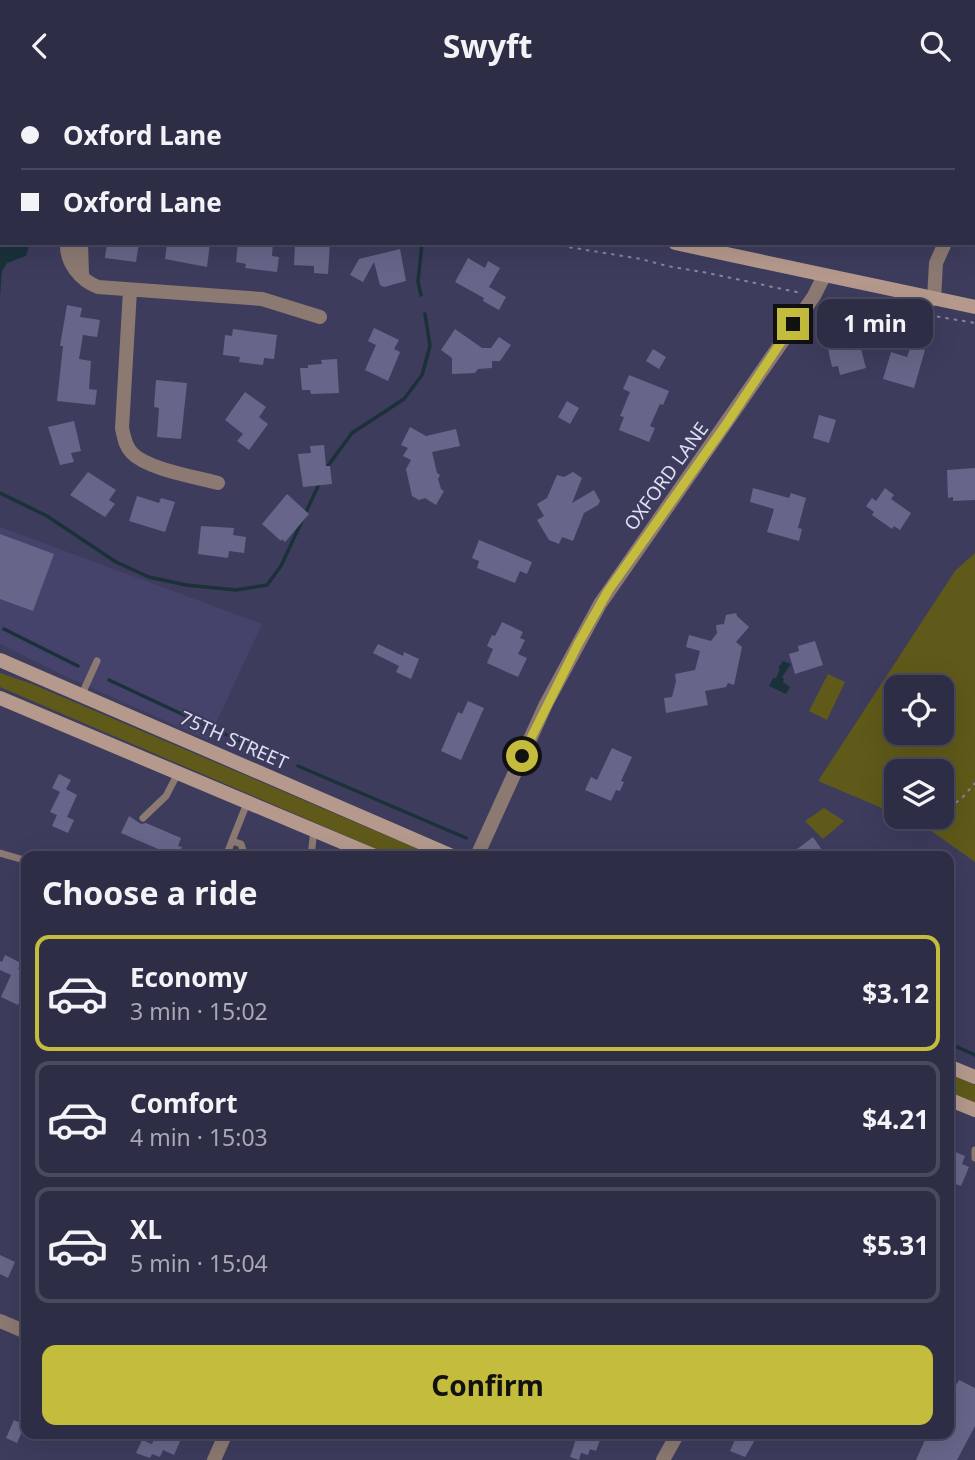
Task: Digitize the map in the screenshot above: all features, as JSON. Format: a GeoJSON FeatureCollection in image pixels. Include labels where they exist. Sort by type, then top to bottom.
{"type":"FeatureCollection","features":[{"type":"Feature","properties":{"kind":"main road"},"geometry":{"type":"LineString","coordinates":[[684,245],[975,307]]}},
{"type":"Feature","properties":{"kind":"main road","name":"75TH STREET"},"geometry":{"type":"LineString","coordinates":[[0,660],[441,851]]}},
{"type":"Feature","properties":{"kind":"main road"},"geometry":{"type":"LineString","coordinates":[[0,698],[363,851]]}},
{"type":"Feature","properties":{"kind":"main road"},"geometry":{"type":"LineString","coordinates":[[954,1068],[975,1077]]}},
{"type":"Feature","properties":{"kind":"main road"},"geometry":{"type":"LineString","coordinates":[[954,1101],[975,1110]]}},
{"type":"Feature","properties":{"kind":"street"},"geometry":{"type":"LineString","coordinates":[[67,245],[69,258],[83,278],[98,287],[262,299],[320,317]]}},
{"type":"Feature","properties":{"kind":"street"},"geometry":{"type":"LineString","coordinates":[[80,245],[83,278]]}},
{"type":"Feature","properties":{"kind":"street"},"geometry":{"type":"LineString","coordinates":[[934,299],[936,263],[944,245]]}},
{"type":"Feature","properties":{"kind":"street","name":"OXFORD LANE"},"geometry":{"type":"LineString","coordinates":[[479,851],[546,704],[600,604],[814,296],[824,277]]}},
{"type":"Feature","properties":{"kind":"street"},"geometry":{"type":"LineString","coordinates":[[130,290],[122,428],[125,442],[134,455],[150,464],[218,483]]}},
{"type":"Feature","properties":{"kind":"street"},"geometry":{"type":"LineString","coordinates":[[0,1321],[21,1330]]}},
{"type":"Feature","properties":{"kind":"street"},"geometry":{"type":"LineString","coordinates":[[214,1460],[223,1439]]}},
{"type":"Feature","properties":{"kind":"street"},"geometry":{"type":"LineString","coordinates":[[663,1460],[675,1439]]}},
{"type":"Feature","properties":{"kind":"lane"},"geometry":{"type":"LineString","coordinates":[[82,694],[97,661]]}},
{"type":"Feature","properties":{"kind":"lane"},"geometry":{"type":"LineString","coordinates":[[143,818],[166,796],[178,773]]}},
{"type":"Feature","properties":{"kind":"lane"},"geometry":{"type":"LineString","coordinates":[[228,851],[247,802]]}},
{"type":"Feature","properties":{"kind":"lane"},"geometry":{"type":"LineString","coordinates":[[312,851],[314,830]]}},
{"type":"Feature","properties":{"kind":"lane"},"geometry":{"type":"LineString","coordinates":[[232,841],[241,843],[243,851]]}},
{"type":"Feature","properties":{"kind":"lane"},"geometry":{"type":"LineString","coordinates":[[0,853],[21,859]]}},
{"type":"Feature","properties":{"kind":"lane"},"geometry":{"type":"LineString","coordinates":[[975,1150],[975,1158]]}},
{"type":"Feature","properties":{"kind":"path"},"geometry":{"type":"LineString","coordinates":[[556,245],[640,259],[814,296],[975,323]]}},
{"type":"Feature","properties":{"kind":"path"},"geometry":{"type":"LineString","coordinates":[[954,804],[975,783]]}},
{"type":"Feature","properties":{"kind":"shaded area"},"geometry":{"type":"Polygon","coordinates":[[[0,527],[262,624],[208,740],[0,644],[0,527]]]}},
{"type":"Feature","properties":{"kind":"shaded area"},"geometry":{"type":"Polygon","coordinates":[[[975,553],[975,862],[929,829],[954,829],[954,759],[884,759],[884,809],[818,781],[884,680],[884,745],[954,745],[954,675],[887,675],[955,571],[975,553]]]}},
{"type":"Feature","properties":{"kind":"shaded area"},"geometry":{"type":"Polygon","coordinates":[[[0,673],[32,684],[422,851],[381,851],[0,687],[0,673]]]}},
{"type":"Feature","properties":{"kind":"shaded area"},"geometry":{"type":"Polygon","coordinates":[[[828,674],[845,682],[827,720],[809,711],[828,674]]]}},
{"type":"Feature","properties":{"kind":"shaded area"},"geometry":{"type":"Polygon","coordinates":[[[824,808],[844,821],[823,839],[805,821],[824,808]]]}},
{"type":"Feature","properties":{"kind":"shaded area"},"geometry":{"type":"Polygon","coordinates":[[[954,1076],[975,1085],[975,1103],[954,1094],[954,1076]]]}},
{"type":"Feature","properties":{"kind":"water"},"geometry":{"type":"Polygon","coordinates":[[[0,245],[29,245],[26,256],[7,263],[2,271],[0,296],[0,245]]]}},
{"type":"Feature","properties":{"kind":"water"},"geometry":{"type":"Polygon","coordinates":[[[783,661],[791,664],[782,677],[783,682],[790,687],[786,694],[769,686],[773,678],[776,678],[783,661]]]}},
{"type":"Feature","properties":{"kind":"building"},"geometry":{"type":"Polygon","coordinates":[[[107,245],[139,245],[136,262],[105,258],[107,245]]]}},
{"type":"Feature","properties":{"kind":"building"},"geometry":{"type":"Polygon","coordinates":[[[167,245],[210,245],[207,267],[165,259],[167,245]]]}},
{"type":"Feature","properties":{"kind":"building"},"geometry":{"type":"Polygon","coordinates":[[[238,245],[273,245],[272,256],[279,257],[277,272],[245,268],[246,264],[236,262],[238,245]]]}},
{"type":"Feature","properties":{"kind":"building"},"geometry":{"type":"Polygon","coordinates":[[[295,245],[330,245],[328,274],[314,273],[314,266],[294,265],[295,245]]]}},
{"type":"Feature","properties":{"kind":"building"},"geometry":{"type":"Polygon","coordinates":[[[400,249],[406,281],[384,287],[380,285],[374,262],[363,282],[350,275],[359,259],[400,249]]]}},
{"type":"Feature","properties":{"kind":"building"},"geometry":{"type":"Polygon","coordinates":[[[468,258],[485,268],[488,261],[500,268],[489,287],[506,297],[499,310],[455,282],[468,258]]]}},
{"type":"Feature","properties":{"kind":"building"},"geometry":{"type":"Polygon","coordinates":[[[67,305],[82,308],[80,317],[100,320],[97,337],[83,335],[79,359],[91,361],[89,389],[97,390],[95,405],[57,401],[63,346],[60,346],[67,305]]]}},
{"type":"Feature","properties":{"kind":"building"},"geometry":{"type":"Polygon","coordinates":[[[374,328],[399,340],[394,349],[400,352],[388,381],[365,370],[376,345],[368,341],[374,328]]]}},
{"type":"Feature","properties":{"kind":"building"},"geometry":{"type":"Polygon","coordinates":[[[233,329],[277,335],[274,359],[264,358],[263,365],[239,362],[240,357],[223,355],[225,335],[232,336],[233,329]]]}},
{"type":"Feature","properties":{"kind":"building"},"geometry":{"type":"Polygon","coordinates":[[[455,329],[482,348],[491,348],[499,337],[511,345],[500,361],[492,361],[492,368],[478,369],[475,373],[452,374],[452,358],[441,350],[455,329]]]}},
{"type":"Feature","properties":{"kind":"building"},"geometry":{"type":"Polygon","coordinates":[[[839,341],[841,347],[855,344],[856,350],[861,349],[866,368],[840,375],[838,366],[832,367],[827,344],[839,341]]]}},
{"type":"Feature","properties":{"kind":"building"},"geometry":{"type":"Polygon","coordinates":[[[911,346],[925,350],[914,388],[883,379],[891,352],[907,357],[911,346]]]}},
{"type":"Feature","properties":{"kind":"building"},"geometry":{"type":"Polygon","coordinates":[[[653,349],[666,357],[659,369],[646,361],[653,349]]]}},
{"type":"Feature","properties":{"kind":"building"},"geometry":{"type":"Polygon","coordinates":[[[337,359],[339,393],[311,394],[310,390],[302,390],[300,368],[322,364],[321,360],[337,359]]]}},
{"type":"Feature","properties":{"kind":"building"},"geometry":{"type":"Polygon","coordinates":[[[629,375],[669,391],[650,426],[655,428],[649,442],[619,430],[624,417],[620,416],[630,392],[623,389],[629,375]]]}},
{"type":"Feature","properties":{"kind":"building"},"geometry":{"type":"Polygon","coordinates":[[[156,380],[187,383],[181,439],[157,437],[159,408],[154,407],[156,380]]]}},
{"type":"Feature","properties":{"kind":"building"},"geometry":{"type":"Polygon","coordinates":[[[245,392],[266,407],[259,417],[268,424],[249,450],[237,441],[243,434],[225,420],[245,392]]]}},
{"type":"Feature","properties":{"kind":"building"},"geometry":{"type":"Polygon","coordinates":[[[567,401],[579,408],[570,424],[558,417],[567,401]]]}},
{"type":"Feature","properties":{"kind":"building"},"geometry":{"type":"Polygon","coordinates":[[[819,415],[836,420],[829,443],[813,438],[819,415]]]}},
{"type":"Feature","properties":{"kind":"building"},"geometry":{"type":"Polygon","coordinates":[[[74,421],[81,451],[71,453],[74,462],[60,465],[48,427],[74,421]]]}},
{"type":"Feature","properties":{"kind":"building"},"geometry":{"type":"Polygon","coordinates":[[[410,427],[426,436],[456,429],[460,446],[432,452],[437,473],[440,475],[438,479],[441,489],[444,491],[436,505],[425,498],[419,500],[412,496],[406,469],[411,460],[403,456],[408,448],[401,445],[410,427]]]}},
{"type":"Feature","properties":{"kind":"building"},"geometry":{"type":"Polygon","coordinates":[[[324,445],[326,466],[330,466],[332,484],[303,487],[298,454],[311,453],[310,446],[324,445]]]}},
{"type":"Feature","properties":{"kind":"building"},"geometry":{"type":"Polygon","coordinates":[[[975,468],[975,500],[953,501],[953,497],[948,498],[947,470],[975,468]]]}},
{"type":"Feature","properties":{"kind":"building"},"geometry":{"type":"Polygon","coordinates":[[[88,472],[116,490],[109,500],[115,504],[105,517],[70,495],[88,472]]]}},
{"type":"Feature","properties":{"kind":"building"},"geometry":{"type":"Polygon","coordinates":[[[573,472],[582,478],[572,503],[594,490],[600,501],[584,513],[573,541],[562,537],[559,544],[549,540],[537,520],[544,516],[537,504],[547,498],[557,475],[564,477],[573,472]]]}},
{"type":"Feature","properties":{"kind":"building"},"geometry":{"type":"Polygon","coordinates":[[[753,488],[789,498],[791,493],[806,498],[798,528],[802,529],[799,541],[767,532],[774,509],[750,502],[753,488]]]}},
{"type":"Feature","properties":{"kind":"building"},"geometry":{"type":"Polygon","coordinates":[[[885,488],[894,495],[891,499],[911,513],[900,530],[894,526],[892,529],[872,515],[874,512],[866,506],[872,498],[876,501],[885,488]]]}},
{"type":"Feature","properties":{"kind":"building"},"geometry":{"type":"Polygon","coordinates":[[[287,494],[309,514],[285,542],[262,524],[287,494]]]}},
{"type":"Feature","properties":{"kind":"building"},"geometry":{"type":"Polygon","coordinates":[[[137,496],[159,503],[161,498],[175,502],[165,532],[129,521],[137,496]]]}},
{"type":"Feature","properties":{"kind":"building"},"geometry":{"type":"Polygon","coordinates":[[[201,526],[234,528],[233,535],[246,537],[244,553],[229,551],[228,558],[198,554],[201,526]]]}},
{"type":"Feature","properties":{"kind":"building"},"geometry":{"type":"Polygon","coordinates":[[[0,534],[54,554],[33,611],[0,599],[0,534]]]}},
{"type":"Feature","properties":{"kind":"building"},"geometry":{"type":"Polygon","coordinates":[[[479,540],[532,562],[527,574],[520,571],[515,583],[477,568],[479,561],[472,558],[479,540]]]}},
{"type":"Feature","properties":{"kind":"building"},"geometry":{"type":"Polygon","coordinates":[[[736,613],[749,627],[736,642],[742,647],[734,685],[728,683],[726,687],[705,691],[708,705],[666,713],[664,698],[672,697],[675,674],[695,670],[700,651],[686,647],[689,635],[711,641],[717,633],[716,625],[724,624],[726,615],[736,613]]]}},
{"type":"Feature","properties":{"kind":"building"},"geometry":{"type":"Polygon","coordinates":[[[502,622],[523,632],[520,638],[525,640],[518,654],[527,658],[518,677],[487,663],[493,649],[487,646],[502,622]]]}},
{"type":"Feature","properties":{"kind":"building"},"geometry":{"type":"Polygon","coordinates":[[[815,641],[823,665],[795,674],[789,654],[799,651],[798,646],[815,641]]]}},
{"type":"Feature","properties":{"kind":"building"},"geometry":{"type":"Polygon","coordinates":[[[378,644],[403,656],[404,652],[419,659],[411,679],[396,672],[399,666],[373,653],[378,644]]]}},
{"type":"Feature","properties":{"kind":"building"},"geometry":{"type":"Polygon","coordinates":[[[468,701],[484,708],[461,760],[441,751],[458,712],[462,714],[468,701]]]}},
{"type":"Feature","properties":{"kind":"building"},"geometry":{"type":"Polygon","coordinates":[[[612,748],[632,757],[621,781],[624,782],[620,791],[616,790],[611,801],[585,790],[591,777],[597,780],[612,748]]]}},
{"type":"Feature","properties":{"kind":"building"},"geometry":{"type":"Polygon","coordinates":[[[59,774],[71,780],[66,789],[77,795],[67,817],[74,820],[68,833],[52,826],[57,815],[50,812],[60,792],[52,788],[59,774]]]}},
{"type":"Feature","properties":{"kind":"building"},"geometry":{"type":"Polygon","coordinates":[[[129,816],[141,824],[146,823],[181,838],[178,846],[182,847],[180,851],[163,851],[121,833],[129,816]]]}},
{"type":"Feature","properties":{"kind":"building"},"geometry":{"type":"Polygon","coordinates":[[[813,837],[823,851],[795,851],[813,837]]]}},
{"type":"Feature","properties":{"kind":"building"},"geometry":{"type":"Polygon","coordinates":[[[5,955],[21,963],[18,969],[21,970],[21,999],[18,1005],[1,997],[11,975],[0,970],[0,961],[2,962],[5,955]]]}},
{"type":"Feature","properties":{"kind":"building"},"geometry":{"type":"Polygon","coordinates":[[[954,1151],[965,1156],[962,1164],[969,1167],[961,1186],[954,1183],[954,1151]]]}},
{"type":"Feature","properties":{"kind":"building"},"geometry":{"type":"Polygon","coordinates":[[[0,1255],[15,1262],[8,1278],[0,1274],[0,1255]]]}},
{"type":"Feature","properties":{"kind":"building"},"geometry":{"type":"Polygon","coordinates":[[[959,1380],[975,1388],[975,1426],[957,1460],[916,1460],[925,1439],[954,1439],[954,1389],[959,1380]]]}},
{"type":"Feature","properties":{"kind":"building"},"geometry":{"type":"Polygon","coordinates":[[[14,1420],[21,1423],[21,1434],[17,1443],[6,1438],[14,1420]]]}},
{"type":"Feature","properties":{"kind":"building"},"geometry":{"type":"Polygon","coordinates":[[[154,1439],[181,1439],[174,1455],[163,1450],[160,1457],[152,1454],[150,1458],[136,1453],[142,1440],[152,1444],[154,1439]]]}},
{"type":"Feature","properties":{"kind":"building"},"geometry":{"type":"Polygon","coordinates":[[[576,1439],[600,1439],[596,1451],[590,1449],[588,1455],[581,1453],[579,1460],[570,1457],[576,1439]]]}},
{"type":"Feature","properties":{"kind":"building"},"geometry":{"type":"Polygon","coordinates":[[[735,1439],[756,1439],[745,1457],[730,1451],[735,1439]]]}},
{"type":"Feature","properties":{"kind":"waterway"},"geometry":{"type":"LineString","coordinates":[[421,295],[418,282],[422,245]]}},
{"type":"Feature","properties":{"kind":"waterway"},"geometry":{"type":"LineString","coordinates":[[327,467],[352,433],[404,399],[422,375],[430,346],[425,314]]}},
{"type":"Feature","properties":{"kind":"waterway"},"geometry":{"type":"LineString","coordinates":[[0,493],[47,516],[116,562],[149,577],[186,585],[236,590],[267,585],[281,566],[319,484]]}},
{"type":"Feature","properties":{"kind":"waterway"},"geometry":{"type":"LineString","coordinates":[[4,629],[78,666]]}},
{"type":"Feature","properties":{"kind":"waterway"},"geometry":{"type":"LineString","coordinates":[[109,680],[259,750]]}},
{"type":"Feature","properties":{"kind":"waterway"},"geometry":{"type":"LineString","coordinates":[[298,766],[466,838]]}},
{"type":"Feature","properties":{"kind":"waterway"},"geometry":{"type":"LineString","coordinates":[[954,1046],[975,1055]]}},
{"type":"Feature","properties":{"kind":"route"},"geometry":{"type":"LineString","coordinates":[[522,756],[546,704],[608,591],[727,423],[793,324]]}}]}
